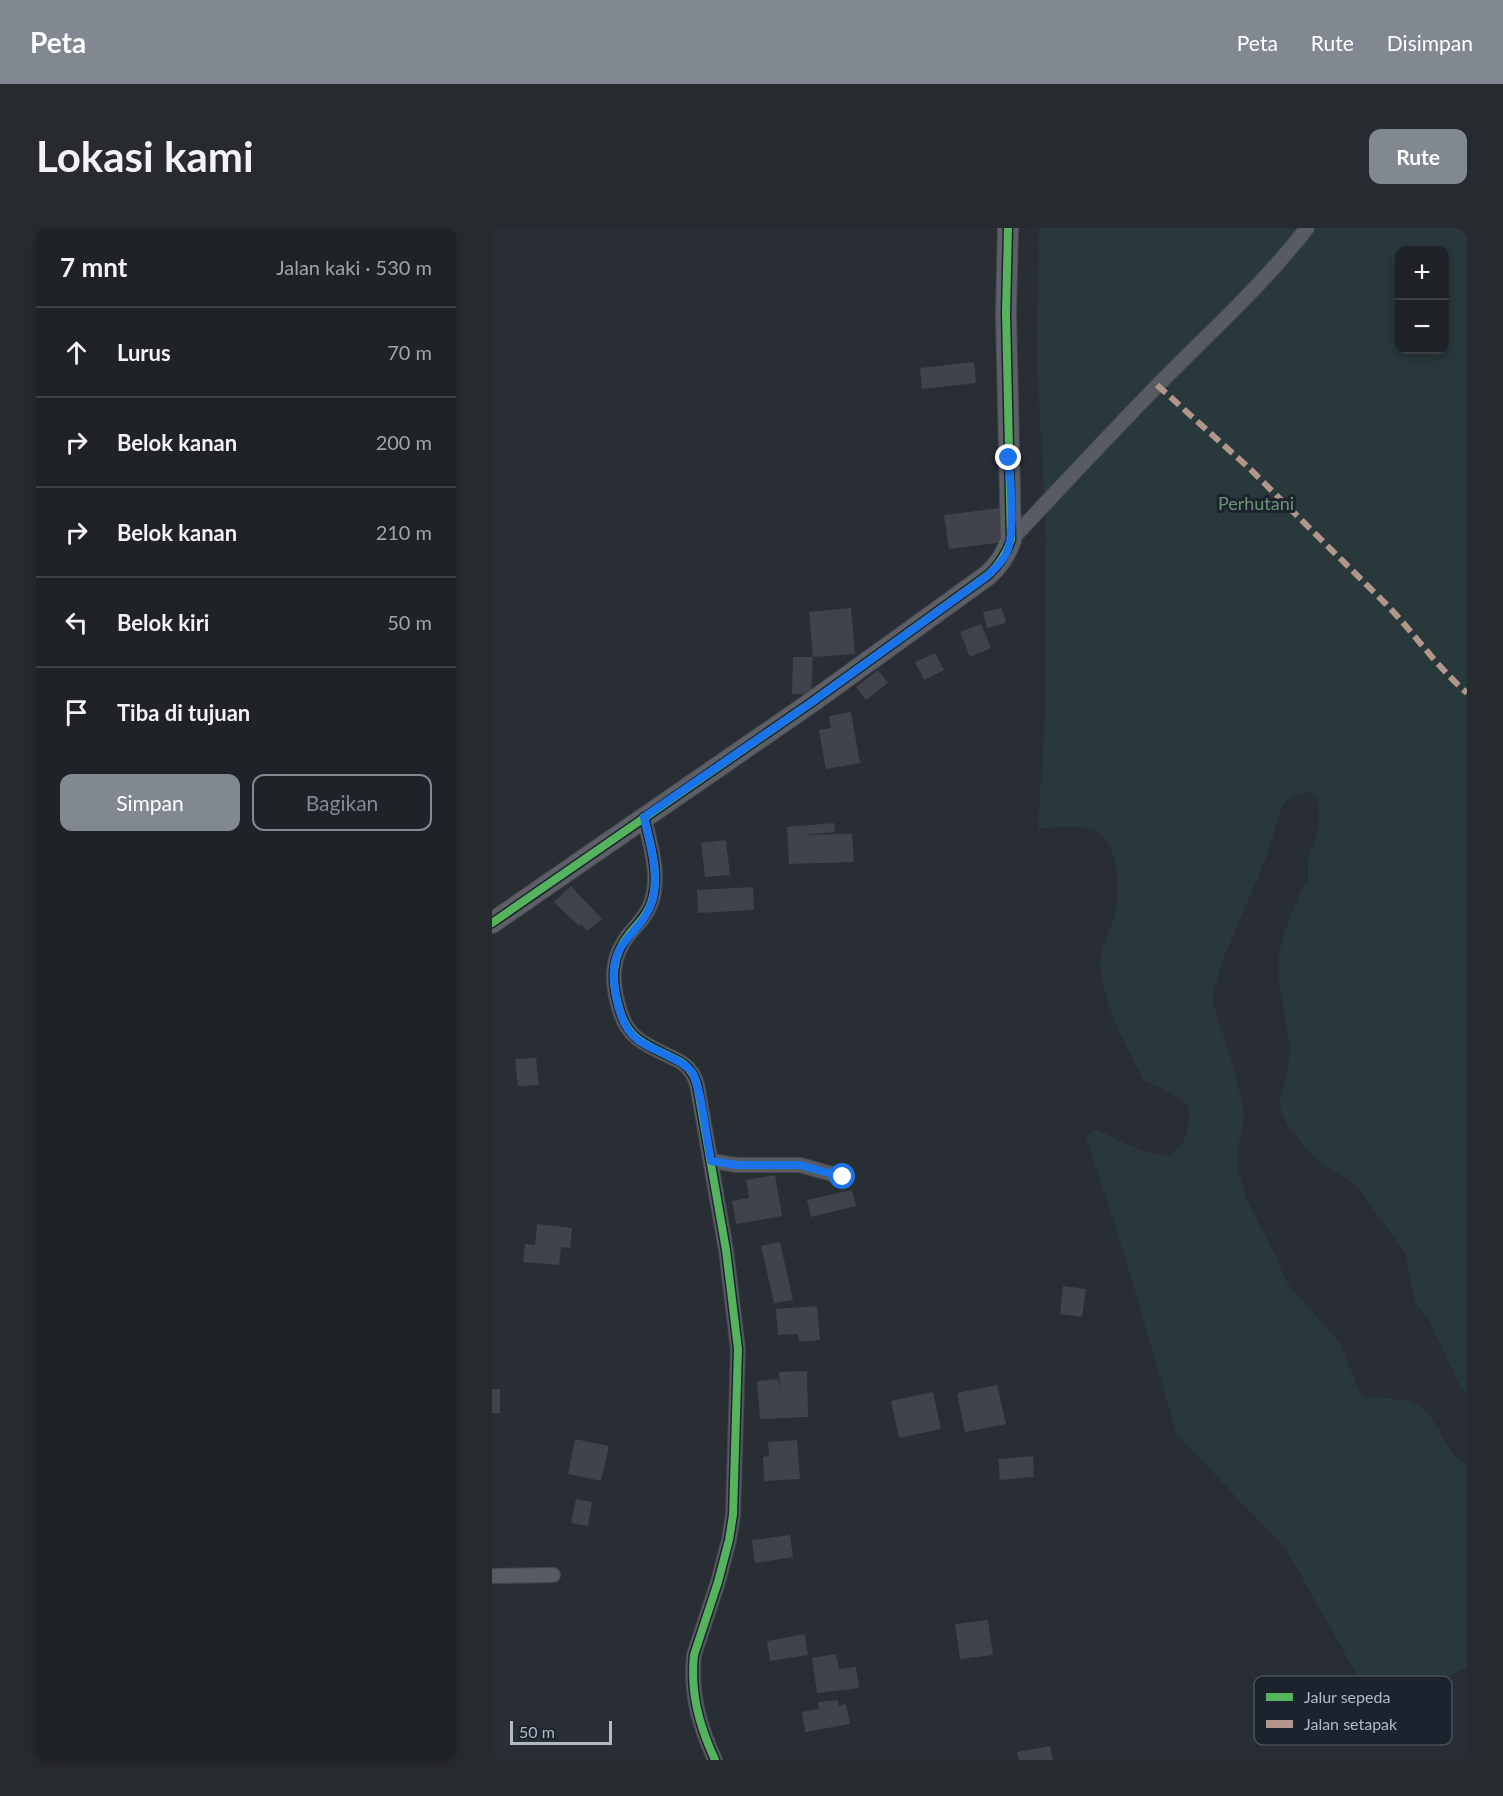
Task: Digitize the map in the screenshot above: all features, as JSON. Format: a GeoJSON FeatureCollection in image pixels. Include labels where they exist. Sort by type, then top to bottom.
{"type":"FeatureCollection","features":[{"type":"Feature","properties":{"kind":"street"},"geometry":{"type":"LineString","coordinates":[[492,923],[812,702],[987,576],[1007,554],[1011,540],[1006,313],[1008,228]]}},
{"type":"Feature","properties":{"kind":"street"},"geometry":{"type":"LineString","coordinates":[[1011,540],[1158,385],[1262,282],[1284,258],[1306,228]]}},
{"type":"Feature","properties":{"kind":"street"},"geometry":{"type":"LineString","coordinates":[[644,817],[654,868],[655,886],[645,915],[618,950],[614,981],[620,1011],[627,1027],[637,1040],[681,1062],[692,1072],[697,1084],[726,1250],[738,1349],[734,1515],[723,1564],[694,1655],[693,1670],[692,1689],[696,1707],[715,1760]]}},
{"type":"Feature","properties":{"kind":"street"},"geometry":{"type":"LineString","coordinates":[[711,1161],[737,1165],[800,1165],[843,1177]]}},
{"type":"Feature","properties":{"kind":"street"},"geometry":{"type":"LineString","coordinates":[[492,1576],[553,1575]]}},
{"type":"Feature","properties":{"kind":"green space","name":"Perhutani"},"geometry":{"type":"Polygon","coordinates":[[[1039,228],[1467,228],[1467,1396],[1457,1381],[1430,1322],[1415,1303],[1406,1254],[1354,1183],[1320,1163],[1303,1145],[1281,1113],[1280,1100],[1290,1050],[1279,979],[1279,954],[1285,930],[1301,891],[1308,881],[1308,857],[1317,834],[1318,798],[1307,791],[1285,802],[1279,814],[1269,851],[1222,962],[1213,1001],[1244,1110],[1238,1147],[1239,1173],[1247,1200],[1287,1283],[1341,1344],[1363,1397],[1404,1400],[1422,1408],[1432,1419],[1454,1455],[1467,1465],[1467,1667],[1450,1676],[1358,1676],[1286,1549],[1177,1435],[1124,1254],[1086,1138],[1095,1129],[1141,1150],[1166,1155],[1177,1150],[1184,1140],[1188,1130],[1189,1115],[1187,1104],[1166,1090],[1143,1080],[1110,1009],[1100,965],[1103,947],[1114,917],[1117,895],[1114,855],[1109,844],[1093,829],[1038,828],[1046,696],[1046,537],[1037,360],[1039,228]]]}},
{"type":"Feature","properties":{"kind":"building"},"geometry":{"type":"Polygon","coordinates":[[[974,362],[976,383],[922,389],[920,368],[974,362]]]}},
{"type":"Feature","properties":{"kind":"building"},"geometry":{"type":"Polygon","coordinates":[[[1000,508],[1005,542],[949,549],[944,515],[1000,508]]]}},
{"type":"Feature","properties":{"kind":"building"},"geometry":{"type":"Polygon","coordinates":[[[851,608],[855,654],[813,657],[809,612],[851,608]]]}},
{"type":"Feature","properties":{"kind":"building"},"geometry":{"type":"Polygon","coordinates":[[[1002,608],[1006,623],[987,628],[983,612],[1002,608]]]}},
{"type":"Feature","properties":{"kind":"building"},"geometry":{"type":"Polygon","coordinates":[[[981,624],[991,648],[970,657],[960,632],[981,624]]]}},
{"type":"Feature","properties":{"kind":"building"},"geometry":{"type":"Polygon","coordinates":[[[935,653],[944,670],[924,680],[915,662],[935,653]]]}},
{"type":"Feature","properties":{"kind":"building"},"geometry":{"type":"Polygon","coordinates":[[[793,657],[813,657],[811,694],[792,694],[793,657]]]}},
{"type":"Feature","properties":{"kind":"building"},"geometry":{"type":"Polygon","coordinates":[[[878,670],[888,683],[866,700],[856,687],[878,670]]]}},
{"type":"Feature","properties":{"kind":"building"},"geometry":{"type":"Polygon","coordinates":[[[851,712],[860,763],[826,769],[819,730],[831,728],[829,716],[851,712]]]}},
{"type":"Feature","properties":{"kind":"building"},"geometry":{"type":"Polygon","coordinates":[[[834,823],[835,832],[803,835],[852,834],[854,862],[789,864],[787,827],[834,823]]]}},
{"type":"Feature","properties":{"kind":"building"},"geometry":{"type":"Polygon","coordinates":[[[726,840],[730,875],[705,877],[701,843],[726,840]]]}},
{"type":"Feature","properties":{"kind":"building"},"geometry":{"type":"Polygon","coordinates":[[[571,886],[602,919],[587,931],[554,902],[571,886]]]}},
{"type":"Feature","properties":{"kind":"building"},"geometry":{"type":"Polygon","coordinates":[[[753,887],[754,910],[698,913],[697,890],[753,887]]]}},
{"type":"Feature","properties":{"kind":"building"},"geometry":{"type":"Polygon","coordinates":[[[536,1058],[539,1085],[518,1086],[515,1059],[536,1058]]]}},
{"type":"Feature","properties":{"kind":"building"},"geometry":{"type":"Polygon","coordinates":[[[775,1175],[782,1216],[736,1224],[732,1201],[749,1198],[746,1180],[775,1175]]]}},
{"type":"Feature","properties":{"kind":"building"},"geometry":{"type":"Polygon","coordinates":[[[852,1190],[856,1206],[811,1217],[807,1200],[852,1190]]]}},
{"type":"Feature","properties":{"kind":"building"},"geometry":{"type":"Polygon","coordinates":[[[537,1224],[572,1228],[570,1248],[561,1247],[559,1265],[523,1262],[525,1244],[535,1245],[537,1224]]]}},
{"type":"Feature","properties":{"kind":"building"},"geometry":{"type":"Polygon","coordinates":[[[780,1242],[793,1300],[774,1303],[761,1246],[780,1242]]]}},
{"type":"Feature","properties":{"kind":"building"},"geometry":{"type":"Polygon","coordinates":[[[1063,1286],[1086,1289],[1082,1317],[1060,1314],[1063,1286]]]}},
{"type":"Feature","properties":{"kind":"building"},"geometry":{"type":"Polygon","coordinates":[[[817,1306],[820,1340],[799,1342],[798,1334],[778,1335],[776,1309],[817,1306]]]}},
{"type":"Feature","properties":{"kind":"building"},"geometry":{"type":"Polygon","coordinates":[[[807,1371],[808,1417],[760,1419],[757,1381],[778,1379],[780,1390],[779,1372],[807,1371]]]}},
{"type":"Feature","properties":{"kind":"building"},"geometry":{"type":"Polygon","coordinates":[[[997,1385],[1006,1424],[965,1432],[957,1393],[997,1385]]]}},
{"type":"Feature","properties":{"kind":"building"},"geometry":{"type":"Polygon","coordinates":[[[492,1389],[500,1389],[500,1413],[492,1413],[492,1389]]]}},
{"type":"Feature","properties":{"kind":"building"},"geometry":{"type":"Polygon","coordinates":[[[933,1392],[941,1429],[899,1438],[891,1401],[933,1392]]]}},
{"type":"Feature","properties":{"kind":"building"},"geometry":{"type":"Polygon","coordinates":[[[575,1439],[609,1446],[601,1481],[568,1474],[575,1439]]]}},
{"type":"Feature","properties":{"kind":"building"},"geometry":{"type":"Polygon","coordinates":[[[797,1440],[800,1479],[764,1481],[763,1457],[769,1456],[768,1442],[797,1440]]]}},
{"type":"Feature","properties":{"kind":"building"},"geometry":{"type":"Polygon","coordinates":[[[1033,1456],[1034,1477],[1000,1480],[998,1459],[1033,1456]]]}},
{"type":"Feature","properties":{"kind":"building"},"geometry":{"type":"Polygon","coordinates":[[[576,1499],[592,1502],[588,1526],[571,1523],[576,1499]]]}},
{"type":"Feature","properties":{"kind":"building"},"geometry":{"type":"Polygon","coordinates":[[[790,1535],[793,1557],[755,1563],[752,1540],[790,1535]]]}},
{"type":"Feature","properties":{"kind":"building"},"geometry":{"type":"Polygon","coordinates":[[[988,1620],[993,1655],[960,1659],[955,1624],[988,1620]]]}},
{"type":"Feature","properties":{"kind":"building"},"geometry":{"type":"Polygon","coordinates":[[[805,1634],[808,1655],[770,1661],[767,1641],[805,1634]]]}},
{"type":"Feature","properties":{"kind":"building"},"geometry":{"type":"Polygon","coordinates":[[[836,1654],[839,1669],[856,1667],[859,1688],[817,1693],[812,1658],[836,1654]]]}},
{"type":"Feature","properties":{"kind":"building"},"geometry":{"type":"Polygon","coordinates":[[[838,1700],[839,1706],[846,1704],[850,1724],[805,1732],[802,1712],[819,1709],[818,1702],[838,1700]]]}},
{"type":"Feature","properties":{"kind":"building"},"geometry":{"type":"Polygon","coordinates":[[[1050,1746],[1053,1760],[1019,1760],[1017,1752],[1050,1746]]]}},
{"type":"Feature","properties":{"kind":"marked path"},"geometry":{"type":"LineString","coordinates":[[1157,385],[1249,468],[1386,604],[1467,693]]}},
{"type":"Feature","properties":{"kind":"cycle path"},"geometry":{"type":"LineString","coordinates":[[492,923],[812,702],[988,575],[999,563],[1011,540],[1006,313],[1008,228]]}},
{"type":"Feature","properties":{"kind":"cycle path"},"geometry":{"type":"LineString","coordinates":[[644,817],[654,860],[654,893],[647,911],[623,942],[619,951],[614,970],[615,990],[624,1021],[634,1036],[678,1060],[692,1073],[697,1084],[726,1250],[738,1349],[733,1515],[718,1582],[694,1655],[693,1669],[697,1709],[715,1760]]}},
{"type":"Feature","properties":{"kind":"route"},"geometry":{"type":"LineString","coordinates":[[843,1177],[800,1165],[753,1166],[711,1161],[697,1084],[692,1072],[681,1062],[637,1040],[627,1027],[620,1011],[614,981],[615,963],[618,950],[645,915],[655,886],[651,848],[644,817],[812,702],[998,566],[1007,554],[1011,540],[1009,458]]}}]}
